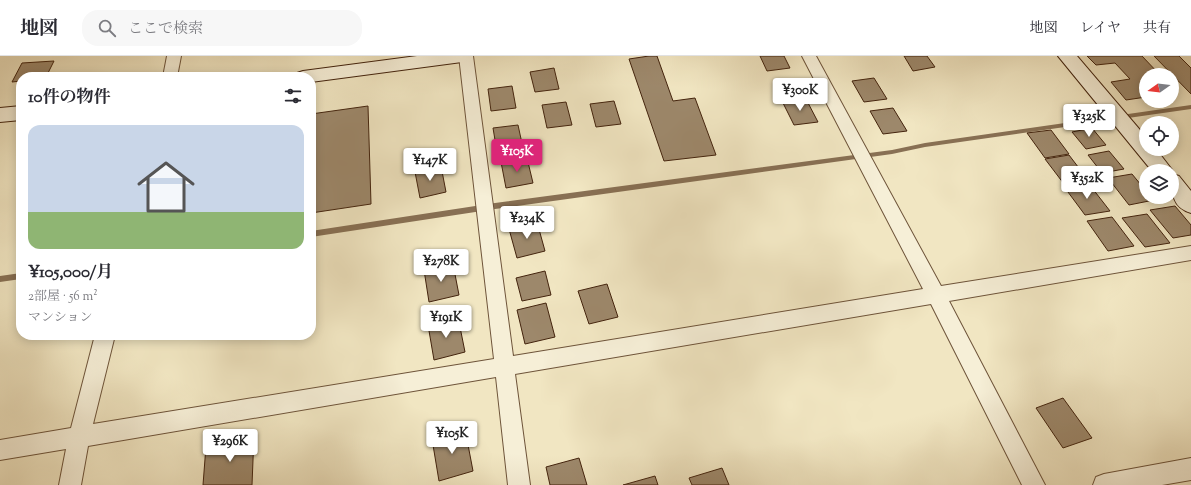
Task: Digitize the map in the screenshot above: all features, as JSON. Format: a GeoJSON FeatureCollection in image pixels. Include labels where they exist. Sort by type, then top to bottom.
{"type":"FeatureCollection","features":[{"type":"Feature","properties":{"kind":"street"},"geometry":{"type":"LineString","coordinates":[[171,72],[174,56]]}},
{"type":"Feature","properties":{"kind":"street"},"geometry":{"type":"LineString","coordinates":[[316,75],[462,56]]}},
{"type":"Feature","properties":{"kind":"street"},"geometry":{"type":"LineString","coordinates":[[466,56],[519,485]]}},
{"type":"Feature","properties":{"kind":"street"},"geometry":{"type":"LineString","coordinates":[[809,56],[936,295],[1034,485]]}},
{"type":"Feature","properties":{"kind":"street"},"geometry":{"type":"LineString","coordinates":[[1067,56],[1157,164]]}},
{"type":"Feature","properties":{"kind":"street"},"geometry":{"type":"LineString","coordinates":[[0,115],[16,113]]}},
{"type":"Feature","properties":{"kind":"street"},"geometry":{"type":"LineString","coordinates":[[1179,190],[1191,205]]}},
{"type":"Feature","properties":{"kind":"street"},"geometry":{"type":"LineString","coordinates":[[0,450],[504,368],[1191,253]]}},
{"type":"Feature","properties":{"kind":"street"},"geometry":{"type":"LineString","coordinates":[[70,485],[79,437],[104,340]]}},
{"type":"Feature","properties":{"kind":"street"},"geometry":{"type":"LineString","coordinates":[[1104,485],[1191,470]]}},
{"type":"Feature","properties":{"kind":"building"},"geometry":{"type":"Polygon","coordinates":[[[657,56],[673,101],[695,98],[716,155],[664,161],[629,59],[657,56]]]}},
{"type":"Feature","properties":{"kind":"building"},"geometry":{"type":"Polygon","coordinates":[[[760,56],[784,56],[790,68],[767,71],[760,56]]]}},
{"type":"Feature","properties":{"kind":"building"},"geometry":{"type":"Polygon","coordinates":[[[904,56],[927,56],[935,67],[913,71],[904,56]]]}},
{"type":"Feature","properties":{"kind":"building"},"geometry":{"type":"Polygon","coordinates":[[[1087,56],[1142,56],[1153,68],[1139,68],[1139,98],[1126,100],[1111,82],[1130,79],[1115,63],[1096,65],[1087,56]]]}},
{"type":"Feature","properties":{"kind":"building"},"geometry":{"type":"Polygon","coordinates":[[[1154,56],[1179,56],[1191,68],[1191,94],[1179,82],[1179,68],[1166,68],[1154,56]]]}},
{"type":"Feature","properties":{"kind":"building"},"geometry":{"type":"Polygon","coordinates":[[[54,61],[48,72],[17,72],[22,63],[54,61]]]}},
{"type":"Feature","properties":{"kind":"building"},"geometry":{"type":"Polygon","coordinates":[[[554,68],[559,89],[535,92],[530,72],[554,68]]]}},
{"type":"Feature","properties":{"kind":"building"},"geometry":{"type":"Polygon","coordinates":[[[16,74],[16,82],[12,82],[16,74]]]}},
{"type":"Feature","properties":{"kind":"building"},"geometry":{"type":"Polygon","coordinates":[[[874,78],[887,99],[864,102],[852,81],[874,78]]]}},
{"type":"Feature","properties":{"kind":"building"},"geometry":{"type":"Polygon","coordinates":[[[512,86],[516,108],[491,111],[488,89],[512,86]]]}},
{"type":"Feature","properties":{"kind":"building"},"geometry":{"type":"Polygon","coordinates":[[[806,99],[818,122],[794,125],[783,103],[806,99]]]}},
{"type":"Feature","properties":{"kind":"building"},"geometry":{"type":"Polygon","coordinates":[[[614,101],[621,124],[596,127],[590,104],[614,101]]]}},
{"type":"Feature","properties":{"kind":"building"},"geometry":{"type":"Polygon","coordinates":[[[566,102],[572,125],[547,128],[542,105],[566,102]]]}},
{"type":"Feature","properties":{"kind":"building"},"geometry":{"type":"Polygon","coordinates":[[[368,106],[371,204],[316,212],[316,113],[368,106]]]}},
{"type":"Feature","properties":{"kind":"building"},"geometry":{"type":"Polygon","coordinates":[[[893,108],[907,131],[883,134],[870,111],[893,108]]]}},
{"type":"Feature","properties":{"kind":"building"},"geometry":{"type":"Polygon","coordinates":[[[518,125],[523,148],[497,152],[493,128],[518,125]]]}},
{"type":"Feature","properties":{"kind":"building"},"geometry":{"type":"Polygon","coordinates":[[[1092,128],[1106,145],[1086,149],[1072,132],[1092,128]]]}},
{"type":"Feature","properties":{"kind":"building"},"geometry":{"type":"Polygon","coordinates":[[[1051,130],[1069,154],[1045,158],[1027,133],[1051,130]]]}},
{"type":"Feature","properties":{"kind":"building"},"geometry":{"type":"Polygon","coordinates":[[[1109,151],[1124,169],[1102,173],[1088,155],[1109,151]]]}},
{"type":"Feature","properties":{"kind":"building"},"geometry":{"type":"Polygon","coordinates":[[[1069,155],[1088,180],[1064,184],[1045,159],[1069,155]]]}},
{"type":"Feature","properties":{"kind":"building"},"geometry":{"type":"Polygon","coordinates":[[[527,158],[533,183],[506,188],[501,162],[527,158]]]}},
{"type":"Feature","properties":{"kind":"building"},"geometry":{"type":"Polygon","coordinates":[[[441,166],[446,192],[420,198],[415,172],[441,166]]]}},
{"type":"Feature","properties":{"kind":"building"},"geometry":{"type":"Polygon","coordinates":[[[1132,174],[1139,182],[1139,203],[1129,205],[1108,178],[1132,174]]]}},
{"type":"Feature","properties":{"kind":"building"},"geometry":{"type":"Polygon","coordinates":[[[1089,184],[1110,211],[1085,215],[1065,188],[1089,184]]]}},
{"type":"Feature","properties":{"kind":"building"},"geometry":{"type":"Polygon","coordinates":[[[1175,206],[1191,225],[1191,235],[1173,238],[1150,210],[1175,206]]]}},
{"type":"Feature","properties":{"kind":"building"},"geometry":{"type":"Polygon","coordinates":[[[1147,214],[1170,243],[1145,247],[1122,218],[1147,214]]]}},
{"type":"Feature","properties":{"kind":"building"},"geometry":{"type":"Polygon","coordinates":[[[1112,217],[1134,246],[1108,251],[1087,221],[1112,217]]]}},
{"type":"Feature","properties":{"kind":"building"},"geometry":{"type":"Polygon","coordinates":[[[537,222],[545,251],[517,258],[509,229],[537,222]]]}},
{"type":"Feature","properties":{"kind":"building"},"geometry":{"type":"Polygon","coordinates":[[[453,264],[459,295],[429,302],[424,270],[453,264]]]}},
{"type":"Feature","properties":{"kind":"building"},"geometry":{"type":"Polygon","coordinates":[[[545,271],[551,295],[522,301],[516,278],[545,271]]]}},
{"type":"Feature","properties":{"kind":"building"},"geometry":{"type":"Polygon","coordinates":[[[607,284],[618,317],[589,324],[578,291],[607,284]]]}},
{"type":"Feature","properties":{"kind":"building"},"geometry":{"type":"Polygon","coordinates":[[[546,303],[555,337],[525,344],[517,310],[546,303]]]}},
{"type":"Feature","properties":{"kind":"building"},"geometry":{"type":"Polygon","coordinates":[[[458,317],[465,352],[434,360],[428,325],[458,317]]]}},
{"type":"Feature","properties":{"kind":"building"},"geometry":{"type":"Polygon","coordinates":[[[1063,398],[1092,438],[1063,448],[1036,408],[1063,398]]]}},
{"type":"Feature","properties":{"kind":"building"},"geometry":{"type":"Polygon","coordinates":[[[465,429],[473,471],[439,481],[432,439],[465,429]]]}},
{"type":"Feature","properties":{"kind":"building"},"geometry":{"type":"Polygon","coordinates":[[[254,435],[252,485],[203,485],[206,446],[254,435]]]}},
{"type":"Feature","properties":{"kind":"building"},"geometry":{"type":"Polygon","coordinates":[[[579,458],[587,485],[550,485],[546,467],[579,458]]]}},
{"type":"Feature","properties":{"kind":"building"},"geometry":{"type":"Polygon","coordinates":[[[722,468],[729,485],[692,485],[689,478],[722,468]]]}},
{"type":"Feature","properties":{"kind":"building"},"geometry":{"type":"Polygon","coordinates":[[[655,476],[658,485],[623,485],[655,476]]]}},
{"type":"Feature","properties":{"kind":"waterway"},"geometry":{"type":"LineString","coordinates":[[316,233],[495,206],[892,152],[925,145],[1191,107]]}},
{"type":"Feature","properties":{"kind":"waterway"},"geometry":{"type":"LineString","coordinates":[[0,279],[16,277]]}}]}
